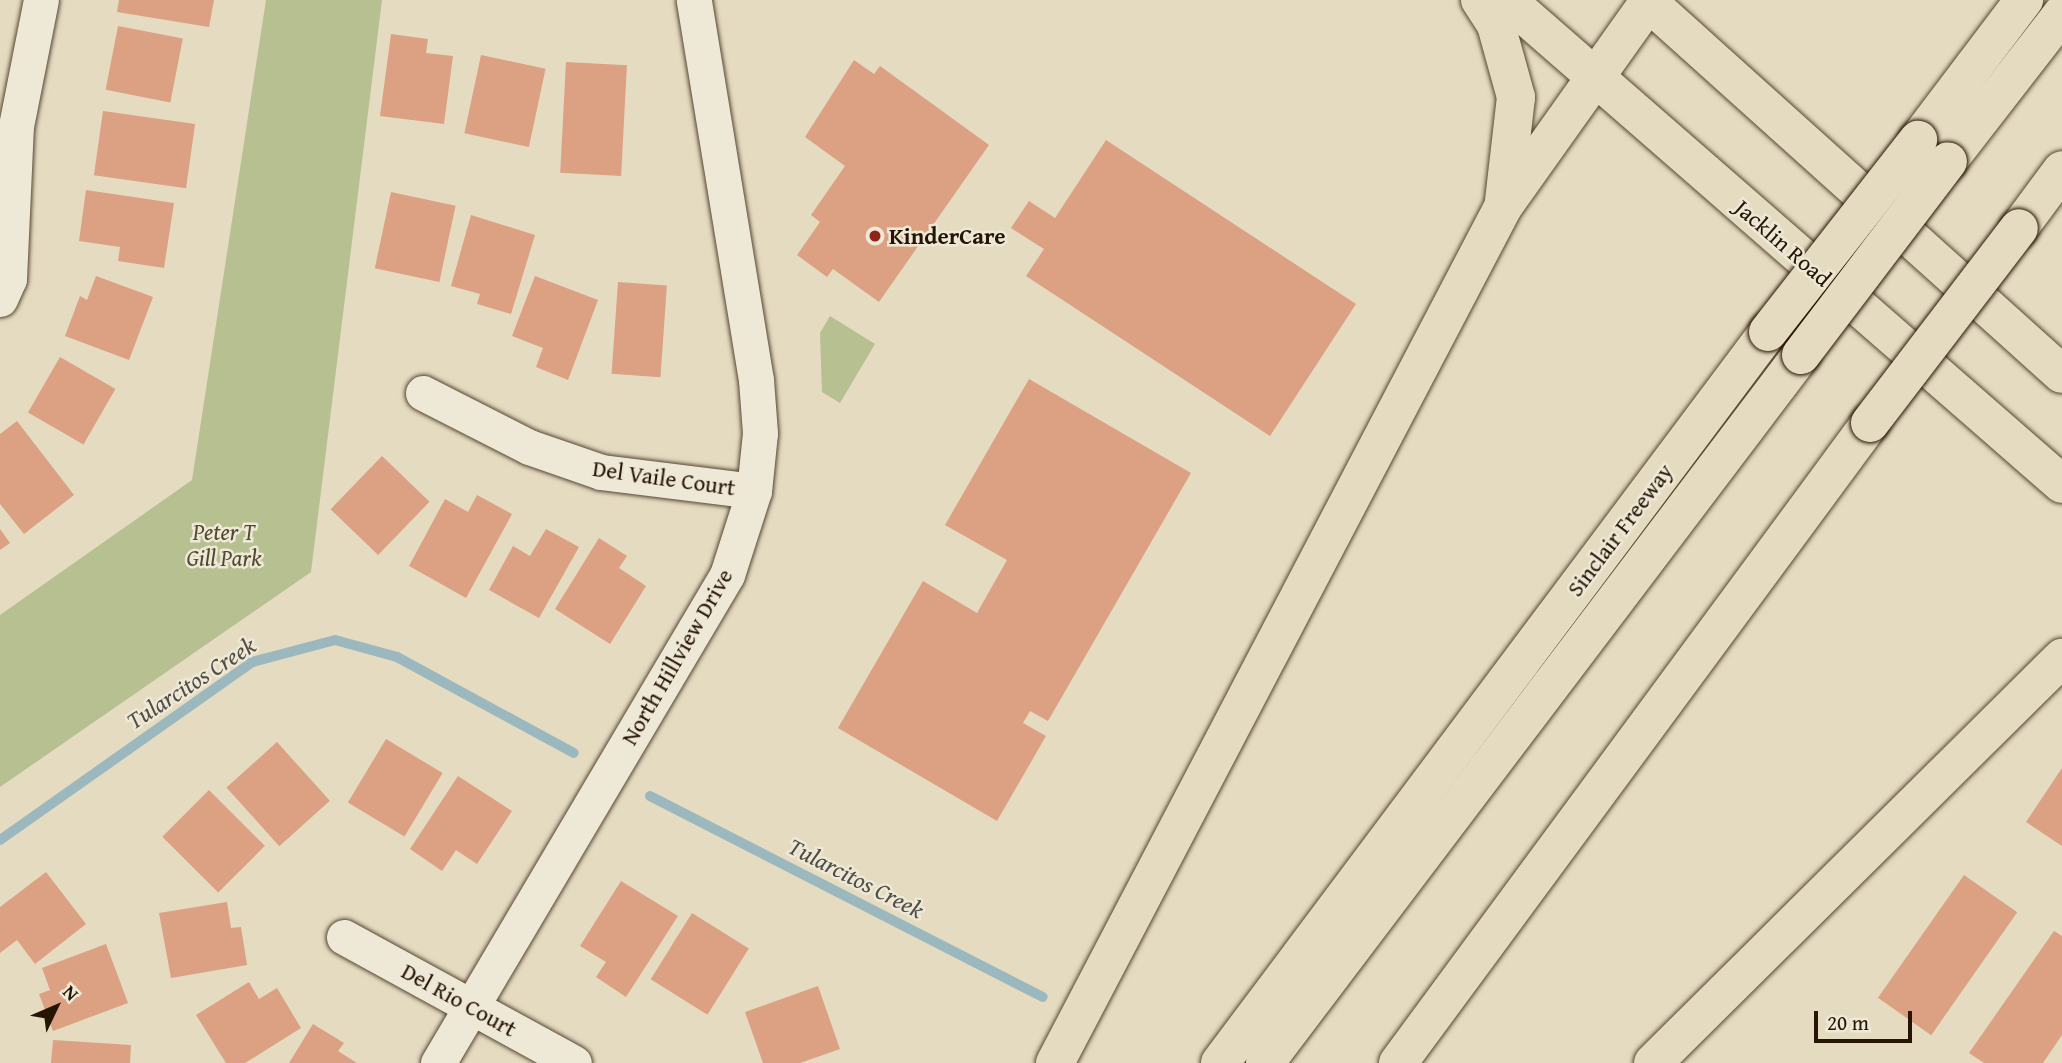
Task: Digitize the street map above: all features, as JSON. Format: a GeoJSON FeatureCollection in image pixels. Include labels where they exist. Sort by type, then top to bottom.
{"type":"FeatureCollection","features":[{"type":"Feature","properties":{"kind":"main road"},"geometry":{"type":"LineString","coordinates":[[1480,0],[1496,25],[1516,97],[1503,207]]}},
{"type":"Feature","properties":{"kind":"main road","name":"Jacklin Road"},"geometry":{"type":"LineString","coordinates":[[1507,0],[1591,78],[2062,484]]}},
{"type":"Feature","properties":{"kind":"main road","name":"Sinclair Freeway"},"geometry":{"type":"LineString","coordinates":[[1220,1063],[1769,332],[1933,150],[2024,0]]}},
{"type":"Feature","properties":{"kind":"main road"},"geometry":{"type":"LineString","coordinates":[[1055,1063],[1503,207],[1591,78],[1648,1],[2062,374]]}},
{"type":"Feature","properties":{"kind":"main road"},"geometry":{"type":"LineString","coordinates":[[1265,1063],[1801,355],[1933,150],[2062,14]]}},
{"type":"Feature","properties":{"kind":"main road"},"geometry":{"type":"LineString","coordinates":[[1398,1063],[1870,423],[2062,170]]}},
{"type":"Feature","properties":{"kind":"main road"},"geometry":{"type":"LineString","coordinates":[[1653,1063],[2062,658]]}},
{"type":"Feature","properties":{"kind":"street"},"geometry":{"type":"LineString","coordinates":[[0,299],[9,279],[8,123],[41,0]]}},
{"type":"Feature","properties":{"kind":"street","name":"North Hillview Drive"},"geometry":{"type":"LineString","coordinates":[[438,1063],[727,575],[754,491],[760,433],[756,380],[694,0]]}},
{"type":"Feature","properties":{"kind":"street","name":"Del Vaile Court"},"geometry":{"type":"LineString","coordinates":[[423,393],[529,447],[601,472],[754,491]]}},
{"type":"Feature","properties":{"kind":"street","name":"Del Rio Court"},"geometry":{"type":"LineString","coordinates":[[344,937],[574,1063]]}},
{"type":"Feature","properties":{"kind":"green space","name":"Peter T Gill Park"},"geometry":{"type":"Polygon","coordinates":[[[266,0],[382,0],[311,572],[0,787],[0,615],[192,480],[266,0]]]}},
{"type":"Feature","properties":{"kind":"green space"},"geometry":{"type":"Polygon","coordinates":[[[830,316],[875,344],[840,403],[822,392],[820,333],[830,316]]]}},
{"type":"Feature","properties":{"kind":"building"},"geometry":{"type":"Polygon","coordinates":[[[119,0],[214,0],[209,27],[117,12],[119,0]]]}},
{"type":"Feature","properties":{"kind":"building"},"geometry":{"type":"Polygon","coordinates":[[[118,26],[183,39],[170,102],[106,90],[118,26]]]}},
{"type":"Feature","properties":{"kind":"building"},"geometry":{"type":"Polygon","coordinates":[[[391,34],[428,39],[426,53],[453,56],[444,124],[380,116],[391,34]]]}},
{"type":"Feature","properties":{"kind":"building"},"geometry":{"type":"Polygon","coordinates":[[[481,55],[546,69],[529,147],[464,133],[481,55]]]}},
{"type":"Feature","properties":{"kind":"building"},"geometry":{"type":"Polygon","coordinates":[[[854,60],[874,74],[880,66],[989,145],[879,302],[833,269],[827,277],[797,255],[820,222],[811,215],[845,166],[805,137],[854,60]]]}},
{"type":"Feature","properties":{"kind":"building"},"geometry":{"type":"Polygon","coordinates":[[[566,62],[627,65],[621,176],[560,173],[566,62]]]}},
{"type":"Feature","properties":{"kind":"building"},"geometry":{"type":"Polygon","coordinates":[[[103,111],[195,124],[186,188],[94,175],[103,111]]]}},
{"type":"Feature","properties":{"kind":"building"},"geometry":{"type":"Polygon","coordinates":[[[1106,140],[1356,304],[1270,436],[1026,276],[1044,249],[1011,228],[1029,201],[1055,218],[1106,140]]]}},
{"type":"Feature","properties":{"kind":"building"},"geometry":{"type":"Polygon","coordinates":[[[86,190],[174,203],[164,268],[118,261],[120,247],[79,241],[86,190]]]}},
{"type":"Feature","properties":{"kind":"building"},"geometry":{"type":"Polygon","coordinates":[[[391,192],[456,206],[439,282],[375,268],[391,192]]]}},
{"type":"Feature","properties":{"kind":"building"},"geometry":{"type":"Polygon","coordinates":[[[471,215],[535,235],[511,314],[477,304],[480,294],[451,286],[471,215]]]}},
{"type":"Feature","properties":{"kind":"building"},"geometry":{"type":"Polygon","coordinates":[[[96,276],[153,297],[129,360],[65,336],[80,296],[87,300],[96,276]]]}},
{"type":"Feature","properties":{"kind":"building"},"geometry":{"type":"Polygon","coordinates":[[[535,276],[598,300],[568,380],[536,367],[543,348],[512,336],[535,276]]]}},
{"type":"Feature","properties":{"kind":"building"},"geometry":{"type":"Polygon","coordinates":[[[618,282],[667,285],[660,377],[612,374],[618,282]]]}},
{"type":"Feature","properties":{"kind":"building"},"geometry":{"type":"Polygon","coordinates":[[[60,357],[115,389],[83,444],[28,412],[60,357]]]}},
{"type":"Feature","properties":{"kind":"building"},"geometry":{"type":"Polygon","coordinates":[[[1029,379],[1191,473],[1048,721],[1030,711],[1023,723],[1046,736],[997,821],[838,728],[923,581],[977,613],[1007,560],[945,525],[1029,379]]]}},
{"type":"Feature","properties":{"kind":"building"},"geometry":{"type":"Polygon","coordinates":[[[17,421],[74,495],[24,534],[0,504],[0,434],[17,421]]]}},
{"type":"Feature","properties":{"kind":"building"},"geometry":{"type":"Polygon","coordinates":[[[382,456],[429,502],[378,555],[331,509],[382,456]]]}},
{"type":"Feature","properties":{"kind":"building"},"geometry":{"type":"Polygon","coordinates":[[[477,495],[512,514],[466,598],[409,566],[445,499],[468,512],[477,495]]]}},
{"type":"Feature","properties":{"kind":"building"},"geometry":{"type":"Polygon","coordinates":[[[0,529],[10,543],[0,550],[0,529]]]}},
{"type":"Feature","properties":{"kind":"building"},"geometry":{"type":"Polygon","coordinates":[[[546,529],[579,547],[539,618],[489,590],[513,546],[530,556],[546,529]]]}},
{"type":"Feature","properties":{"kind":"building"},"geometry":{"type":"Polygon","coordinates":[[[599,538],[627,556],[619,568],[646,586],[610,644],[555,609],[599,538]]]}},
{"type":"Feature","properties":{"kind":"building"},"geometry":{"type":"Polygon","coordinates":[[[386,739],[443,773],[404,836],[348,802],[386,739]]]}},
{"type":"Feature","properties":{"kind":"building"},"geometry":{"type":"Polygon","coordinates":[[[277,742],[330,801],[279,846],[226,788],[277,742]]]}},
{"type":"Feature","properties":{"kind":"building"},"geometry":{"type":"Polygon","coordinates":[[[2062,768],[2062,846],[2026,822],[2062,768]]]}},
{"type":"Feature","properties":{"kind":"building"},"geometry":{"type":"Polygon","coordinates":[[[458,776],[512,811],[477,864],[456,850],[442,871],[410,849],[458,776]]]}},
{"type":"Feature","properties":{"kind":"building"},"geometry":{"type":"Polygon","coordinates":[[[209,790],[265,846],[218,893],[162,837],[209,790]]]}},
{"type":"Feature","properties":{"kind":"building"},"geometry":{"type":"Polygon","coordinates":[[[46,872],[86,924],[35,964],[17,940],[0,953],[0,907],[46,872]]]}},
{"type":"Feature","properties":{"kind":"building"},"geometry":{"type":"Polygon","coordinates":[[[1964,875],[2017,912],[1931,1035],[1878,998],[1964,875]]]}},
{"type":"Feature","properties":{"kind":"building"},"geometry":{"type":"Polygon","coordinates":[[[621,881],[678,916],[626,997],[596,977],[606,962],[580,946],[621,881]]]}},
{"type":"Feature","properties":{"kind":"building"},"geometry":{"type":"Polygon","coordinates":[[[227,902],[231,928],[241,927],[247,965],[171,978],[159,913],[227,902]]]}},
{"type":"Feature","properties":{"kind":"building"},"geometry":{"type":"Polygon","coordinates":[[[692,913],[749,949],[707,1015],[651,979],[692,913]]]}},
{"type":"Feature","properties":{"kind":"building"},"geometry":{"type":"Polygon","coordinates":[[[2054,931],[2062,936],[2062,1035],[2043,1063],[1984,1063],[1969,1053],[2054,931]]]}},
{"type":"Feature","properties":{"kind":"building"},"geometry":{"type":"Polygon","coordinates":[[[106,944],[128,1003],[53,1031],[39,994],[50,990],[42,968],[106,944]]]}},
{"type":"Feature","properties":{"kind":"building"},"geometry":{"type":"Polygon","coordinates":[[[249,982],[259,999],[277,988],[301,1028],[245,1063],[226,1063],[196,1015],[249,982]]]}},
{"type":"Feature","properties":{"kind":"building"},"geometry":{"type":"Polygon","coordinates":[[[818,986],[840,1049],[800,1063],[763,1063],[745,1012],[818,986]]]}},
{"type":"Feature","properties":{"kind":"building"},"geometry":{"type":"Polygon","coordinates":[[[313,1024],[344,1043],[338,1051],[357,1063],[289,1063],[313,1024]]]}},
{"type":"Feature","properties":{"kind":"building"},"geometry":{"type":"Polygon","coordinates":[[[53,1040],[131,1045],[130,1063],[51,1063],[53,1040]]]}},
{"type":"Feature","properties":{"kind":"waterway","name":"Tularcitos Creek"},"geometry":{"type":"LineString","coordinates":[[0,840],[252,662],[335,640],[397,657],[574,753]]}},
{"type":"Feature","properties":{"kind":"waterway","name":"Tularcitos Creek"},"geometry":{"type":"LineString","coordinates":[[650,796],[1042,997]]}},
{"type":"Feature","properties":{"kind":"place","name":"KinderCare"},"geometry":{"type":"Point","coordinates":[875,236]}}]}
